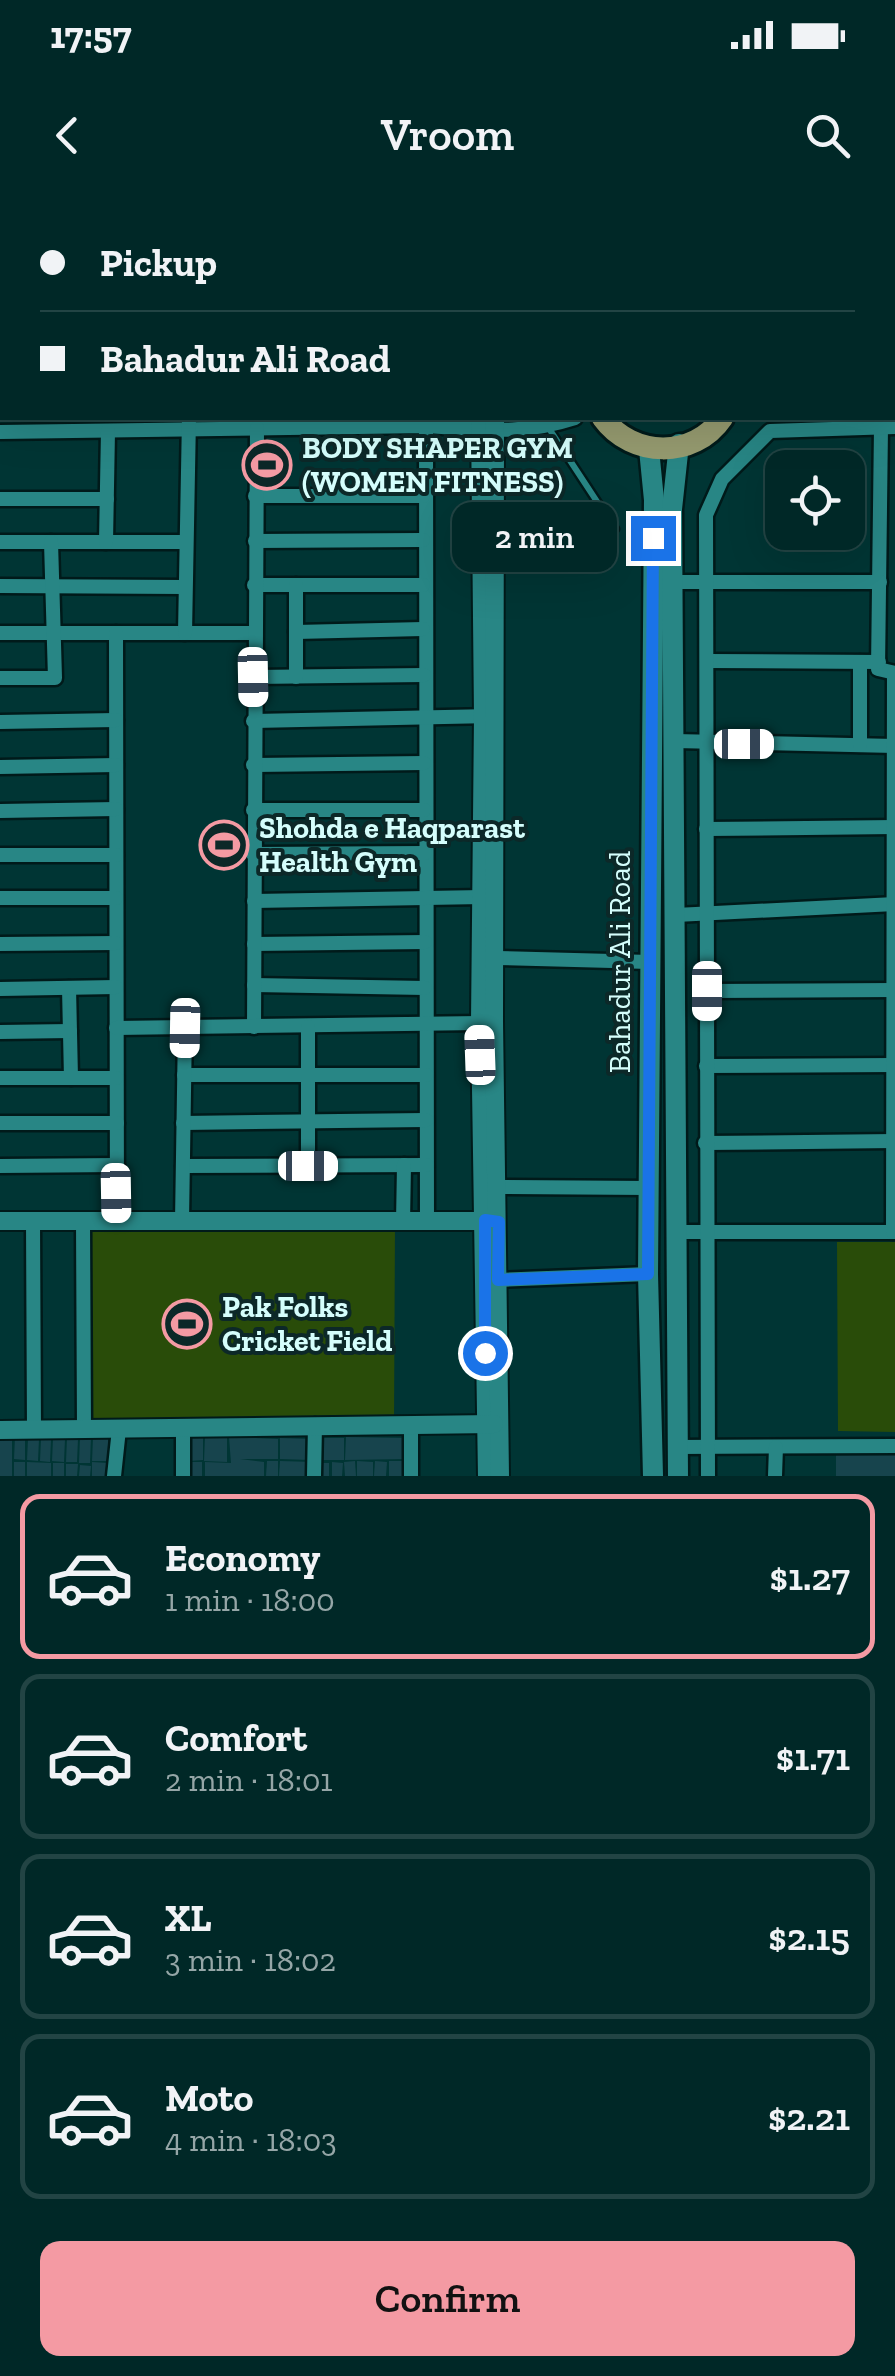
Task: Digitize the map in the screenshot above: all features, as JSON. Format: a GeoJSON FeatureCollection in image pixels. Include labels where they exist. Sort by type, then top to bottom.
{"type":"FeatureCollection","features":[{"type":"Feature","properties":{"kind":"main road"},"geometry":{"type":"LineString","coordinates":[[606,420],[628,441],[649,449],[669,450],[704,436],[720,420]]}},
{"type":"Feature","properties":{"kind":"main road","name":"Bahadur Ali Road"},"geometry":{"type":"LineString","coordinates":[[678,1476],[672,509],[680,444]]}},
{"type":"Feature","properties":{"kind":"main road","name":"Bahadur Ali Road"},"geometry":{"type":"LineString","coordinates":[[649,449],[654,500],[648,1188],[653,1476]]}},
{"type":"Feature","properties":{"kind":"main road"},"geometry":{"type":"LineString","coordinates":[[649,1319],[677,1319]]}},
{"type":"Feature","properties":{"kind":"street"},"geometry":{"type":"LineString","coordinates":[[0,432],[108,431],[188,424],[257,428],[487,424],[548,427],[569,420]]}},
{"type":"Feature","properties":{"kind":"street"},"geometry":{"type":"LineString","coordinates":[[184,633],[188,424]]}},
{"type":"Feature","properties":{"kind":"street"},"geometry":{"type":"LineString","coordinates":[[487,424],[498,1187],[492,1221],[493,1424],[500,1476]]}},
{"type":"Feature","properties":{"kind":"street"},"geometry":{"type":"LineString","coordinates":[[676,1232],[708,1232],[894,1232],[895,673],[878,672],[887,599],[880,582],[888,522],[888,424],[770,431],[711,496],[706,744],[705,1143],[708,1232],[708,1476]]}},
{"type":"Feature","properties":{"kind":"street"},"geometry":{"type":"LineString","coordinates":[[426,426],[422,496],[426,1222]]}},
{"type":"Feature","properties":{"kind":"street"},"geometry":{"type":"LineString","coordinates":[[254,1027],[257,428]]}},
{"type":"Feature","properties":{"kind":"street"},"geometry":{"type":"LineString","coordinates":[[106,542],[108,431]]}},
{"type":"Feature","properties":{"kind":"street"},"geometry":{"type":"LineString","coordinates":[[255,496],[422,496]]}},
{"type":"Feature","properties":{"kind":"street"},"geometry":{"type":"LineString","coordinates":[[0,498],[107,499]]}},
{"type":"Feature","properties":{"kind":"street"},"geometry":{"type":"LineString","coordinates":[[254,542],[423,540]]}},
{"type":"Feature","properties":{"kind":"street"},"geometry":{"type":"LineString","coordinates":[[0,542],[186,542]]}},
{"type":"Feature","properties":{"kind":"street"},"geometry":{"type":"LineString","coordinates":[[0,678],[56,678],[51,542]]}},
{"type":"Feature","properties":{"kind":"street"},"geometry":{"type":"LineString","coordinates":[[673,582],[880,582]]}},
{"type":"Feature","properties":{"kind":"street"},"geometry":{"type":"LineString","coordinates":[[296,585],[296,677]]}},
{"type":"Feature","properties":{"kind":"street"},"geometry":{"type":"LineString","coordinates":[[254,586],[423,585]]}},
{"type":"Feature","properties":{"kind":"street"},"geometry":{"type":"LineString","coordinates":[[0,586],[185,587]]}},
{"type":"Feature","properties":{"kind":"street"},"geometry":{"type":"LineString","coordinates":[[296,632],[424,629]]}},
{"type":"Feature","properties":{"kind":"street"},"geometry":{"type":"LineString","coordinates":[[0,633],[253,633]]}},
{"type":"Feature","properties":{"kind":"street"},"geometry":{"type":"LineString","coordinates":[[116,633],[117,1221]]}},
{"type":"Feature","properties":{"kind":"street"},"geometry":{"type":"LineString","coordinates":[[707,661],[879,662]]}},
{"type":"Feature","properties":{"kind":"street"},"geometry":{"type":"LineString","coordinates":[[860,662],[860,745]]}},
{"type":"Feature","properties":{"kind":"street"},"geometry":{"type":"LineString","coordinates":[[253,677],[424,674]]}},
{"type":"Feature","properties":{"kind":"street"},"geometry":{"type":"LineString","coordinates":[[253,721],[490,716]]}},
{"type":"Feature","properties":{"kind":"street"},"geometry":{"type":"LineString","coordinates":[[487,1476],[493,1424],[498,1280],[480,1022],[490,716]]}},
{"type":"Feature","properties":{"kind":"street"},"geometry":{"type":"LineString","coordinates":[[0,722],[116,720]]}},
{"type":"Feature","properties":{"kind":"street"},"geometry":{"type":"LineString","coordinates":[[675,742],[894,746]]}},
{"type":"Feature","properties":{"kind":"street"},"geometry":{"type":"LineString","coordinates":[[253,765],[424,763]]}},
{"type":"Feature","properties":{"kind":"street"},"geometry":{"type":"LineString","coordinates":[[0,767],[116,765]]}},
{"type":"Feature","properties":{"kind":"street"},"geometry":{"type":"LineString","coordinates":[[0,810],[116,809]]}},
{"type":"Feature","properties":{"kind":"street"},"geometry":{"type":"LineString","coordinates":[[254,810],[424,810]]}},
{"type":"Feature","properties":{"kind":"street"},"geometry":{"type":"LineString","coordinates":[[706,829],[894,827]]}},
{"type":"Feature","properties":{"kind":"street"},"geometry":{"type":"LineString","coordinates":[[253,854],[425,853]]}},
{"type":"Feature","properties":{"kind":"street"},"geometry":{"type":"LineString","coordinates":[[0,855],[116,854]]}},
{"type":"Feature","properties":{"kind":"street"},"geometry":{"type":"LineString","coordinates":[[0,898],[116,898]]}},
{"type":"Feature","properties":{"kind":"street"},"geometry":{"type":"LineString","coordinates":[[254,901],[482,898]]}},
{"type":"Feature","properties":{"kind":"street"},"geometry":{"type":"LineString","coordinates":[[676,916],[894,904]]}},
{"type":"Feature","properties":{"kind":"street"},"geometry":{"type":"LineString","coordinates":[[254,944],[425,942]]}},
{"type":"Feature","properties":{"kind":"street"},"geometry":{"type":"LineString","coordinates":[[0,944],[116,943]]}},
{"type":"Feature","properties":{"kind":"street"},"geometry":{"type":"LineString","coordinates":[[496,958],[650,962]]}},
{"type":"Feature","properties":{"kind":"street"},"geometry":{"type":"LineString","coordinates":[[254,985],[425,988]]}},
{"type":"Feature","properties":{"kind":"street"},"geometry":{"type":"LineString","coordinates":[[69,988],[71,1078]]}},
{"type":"Feature","properties":{"kind":"street"},"geometry":{"type":"LineString","coordinates":[[0,989],[116,988]]}},
{"type":"Feature","properties":{"kind":"street"},"geometry":{"type":"LineString","coordinates":[[707,991],[894,990]]}},
{"type":"Feature","properties":{"kind":"street"},"geometry":{"type":"LineString","coordinates":[[116,1028],[426,1026],[480,1022]]}},
{"type":"Feature","properties":{"kind":"street"},"geometry":{"type":"LineString","coordinates":[[308,1026],[308,1166]]}},
{"type":"Feature","properties":{"kind":"street"},"geometry":{"type":"LineString","coordinates":[[182,1221],[185,1028]]}},
{"type":"Feature","properties":{"kind":"street"},"geometry":{"type":"LineString","coordinates":[[0,1032],[70,1031]]}},
{"type":"Feature","properties":{"kind":"street"},"geometry":{"type":"LineString","coordinates":[[706,1066],[894,1065]]}},
{"type":"Feature","properties":{"kind":"street"},"geometry":{"type":"LineString","coordinates":[[184,1075],[426,1075]]}},
{"type":"Feature","properties":{"kind":"street"},"geometry":{"type":"LineString","coordinates":[[0,1078],[116,1078]]}},
{"type":"Feature","properties":{"kind":"street"},"geometry":{"type":"LineString","coordinates":[[184,1122],[426,1120]]}},
{"type":"Feature","properties":{"kind":"street"},"geometry":{"type":"LineString","coordinates":[[0,1123],[116,1123]]}},
{"type":"Feature","properties":{"kind":"street"},"geometry":{"type":"LineString","coordinates":[[705,1143],[894,1141]]}},
{"type":"Feature","properties":{"kind":"street"},"geometry":{"type":"LineString","coordinates":[[0,1166],[116,1164]]}},
{"type":"Feature","properties":{"kind":"street"},"geometry":{"type":"LineString","coordinates":[[404,1165],[404,1222]]}},
{"type":"Feature","properties":{"kind":"street"},"geometry":{"type":"LineString","coordinates":[[183,1166],[426,1165]]}},
{"type":"Feature","properties":{"kind":"street"},"geometry":{"type":"LineString","coordinates":[[498,1187],[648,1188]]}},
{"type":"Feature","properties":{"kind":"street"},"geometry":{"type":"LineString","coordinates":[[0,1221],[492,1221]]}},
{"type":"Feature","properties":{"kind":"street"},"geometry":{"type":"LineString","coordinates":[[32,1221],[34,1430]]}},
{"type":"Feature","properties":{"kind":"street"},"geometry":{"type":"LineString","coordinates":[[83,1221],[84,1429]]}},
{"type":"Feature","properties":{"kind":"street"},"geometry":{"type":"LineString","coordinates":[[498,1280],[648,1274]]}},
{"type":"Feature","properties":{"kind":"street"},"geometry":{"type":"LineString","coordinates":[[0,1430],[493,1424]]}},
{"type":"Feature","properties":{"kind":"street"},"geometry":{"type":"LineString","coordinates":[[314,1476],[315,1425]]}},
{"type":"Feature","properties":{"kind":"street"},"geometry":{"type":"LineString","coordinates":[[410,1426],[411,1476]]}},
{"type":"Feature","properties":{"kind":"street"},"geometry":{"type":"LineString","coordinates":[[183,1428],[183,1476]]}},
{"type":"Feature","properties":{"kind":"street"},"geometry":{"type":"LineString","coordinates":[[114,1476],[119,1429]]}},
{"type":"Feature","properties":{"kind":"street"},"geometry":{"type":"LineString","coordinates":[[678,1446],[895,1446]]}},
{"type":"Feature","properties":{"kind":"street"},"geometry":{"type":"LineString","coordinates":[[776,1447],[776,1476]]}},
{"type":"Feature","properties":{"kind":"lane"},"geometry":{"type":"LineString","coordinates":[[548,427],[615,529]]}},
{"type":"Feature","properties":{"kind":"green space","name":"Pak Folks Cricket Field"},"geometry":{"type":"Polygon","coordinates":[[[83,1221],[395,1222],[394,1426],[84,1429],[83,1221]]]}},
{"type":"Feature","properties":{"kind":"green space"},"geometry":{"type":"Polygon","coordinates":[[[837,1242],[895,1242],[895,1432],[838,1431],[837,1242]]]}},
{"type":"Feature","properties":{"kind":"building"},"geometry":{"type":"Polygon","coordinates":[[[0,1437],[12,1438],[12,1476],[0,1476],[0,1437]]]}},
{"type":"Feature","properties":{"kind":"building"},"geometry":{"type":"Polygon","coordinates":[[[15,1437],[25,1437],[25,1460],[14,1459],[15,1437]]]}},
{"type":"Feature","properties":{"kind":"building"},"geometry":{"type":"Polygon","coordinates":[[[80,1437],[91,1437],[90,1463],[79,1463],[80,1437]]]}},
{"type":"Feature","properties":{"kind":"building"},"geometry":{"type":"Polygon","coordinates":[[[190,1437],[203,1437],[203,1460],[189,1461],[190,1437]]]}},
{"type":"Feature","properties":{"kind":"building"},"geometry":{"type":"Polygon","coordinates":[[[205,1437],[227,1437],[227,1462],[204,1461],[205,1437]]]}},
{"type":"Feature","properties":{"kind":"building"},"geometry":{"type":"Polygon","coordinates":[[[229,1437],[278,1439],[278,1459],[240,1459],[264,1462],[264,1476],[205,1476],[205,1462],[231,1463],[229,1437]]]}},
{"type":"Feature","properties":{"kind":"building"},"geometry":{"type":"Polygon","coordinates":[[[346,1437],[407,1438],[406,1459],[345,1460],[346,1437]]]}},
{"type":"Feature","properties":{"kind":"building"},"geometry":{"type":"Polygon","coordinates":[[[67,1438],[78,1439],[77,1462],[66,1462],[67,1438]]]}},
{"type":"Feature","properties":{"kind":"building"},"geometry":{"type":"Polygon","coordinates":[[[93,1438],[108,1439],[108,1461],[92,1461],[93,1438]]]}},
{"type":"Feature","properties":{"kind":"building"},"geometry":{"type":"Polygon","coordinates":[[[280,1438],[311,1439],[310,1460],[280,1459],[280,1438]]]}},
{"type":"Feature","properties":{"kind":"building"},"geometry":{"type":"Polygon","coordinates":[[[319,1438],[344,1438],[344,1460],[319,1460],[319,1438]]]}},
{"type":"Feature","properties":{"kind":"building"},"geometry":{"type":"Polygon","coordinates":[[[28,1439],[39,1439],[38,1461],[27,1460],[28,1439]]]}},
{"type":"Feature","properties":{"kind":"building"},"geometry":{"type":"Polygon","coordinates":[[[41,1439],[51,1440],[50,1462],[40,1461],[41,1439]]]}},
{"type":"Feature","properties":{"kind":"building"},"geometry":{"type":"Polygon","coordinates":[[[53,1439],[65,1439],[64,1462],[52,1461],[53,1439]]]}},
{"type":"Feature","properties":{"kind":"building"},"geometry":{"type":"Polygon","coordinates":[[[895,1453],[895,1476],[836,1476],[836,1454],[895,1453]]]}},
{"type":"Feature","properties":{"kind":"building"},"geometry":{"type":"Polygon","coordinates":[[[267,1461],[278,1461],[278,1476],[266,1476],[267,1461]]]}},
{"type":"Feature","properties":{"kind":"building"},"geometry":{"type":"Polygon","coordinates":[[[280,1461],[313,1462],[312,1476],[279,1476],[280,1461]]]}},
{"type":"Feature","properties":{"kind":"building"},"geometry":{"type":"Polygon","coordinates":[[[355,1461],[356,1476],[345,1476],[344,1462],[355,1461]]]}},
{"type":"Feature","properties":{"kind":"building"},"geometry":{"type":"Polygon","coordinates":[[[357,1461],[373,1462],[373,1476],[357,1476],[357,1461]]]}},
{"type":"Feature","properties":{"kind":"building"},"geometry":{"type":"Polygon","coordinates":[[[375,1461],[387,1462],[386,1476],[374,1476],[375,1461]]]}},
{"type":"Feature","properties":{"kind":"building"},"geometry":{"type":"Polygon","coordinates":[[[389,1461],[407,1461],[406,1476],[389,1476],[389,1461]]]}},
{"type":"Feature","properties":{"kind":"building"},"geometry":{"type":"Polygon","coordinates":[[[14,1462],[25,1462],[25,1476],[14,1476],[14,1462]]]}},
{"type":"Feature","properties":{"kind":"building"},"geometry":{"type":"Polygon","coordinates":[[[27,1462],[51,1463],[51,1476],[27,1476],[27,1462]]]}},
{"type":"Feature","properties":{"kind":"building"},"geometry":{"type":"Polygon","coordinates":[[[92,1462],[108,1463],[107,1476],[92,1476],[92,1462]]]}},
{"type":"Feature","properties":{"kind":"building"},"geometry":{"type":"Polygon","coordinates":[[[191,1462],[202,1462],[202,1476],[190,1476],[191,1462]]]}},
{"type":"Feature","properties":{"kind":"building"},"geometry":{"type":"Polygon","coordinates":[[[332,1462],[343,1463],[342,1476],[332,1476],[332,1462]]]}},
{"type":"Feature","properties":{"kind":"building"},"geometry":{"type":"Polygon","coordinates":[[[53,1463],[64,1463],[64,1476],[53,1476],[53,1463]]]}},
{"type":"Feature","properties":{"kind":"building"},"geometry":{"type":"Polygon","coordinates":[[[319,1463],[329,1463],[329,1476],[319,1476],[319,1463]]]}},
{"type":"Feature","properties":{"kind":"building"},"geometry":{"type":"Polygon","coordinates":[[[66,1464],[78,1464],[77,1476],[66,1476],[66,1464]]]}},
{"type":"Feature","properties":{"kind":"building"},"geometry":{"type":"Polygon","coordinates":[[[80,1465],[91,1466],[90,1476],[79,1476],[80,1465]]]}},
{"type":"Feature","properties":{"kind":"place","name":"BODY SHAPER GYM (WOMEN FITNESS)"},"geometry":{"type":"Point","coordinates":[267,465]}},
{"type":"Feature","properties":{"kind":"place","name":"Shohda e Haqparast Health Gym"},"geometry":{"type":"Point","coordinates":[224,845]}},
{"type":"Feature","properties":{"kind":"place","name":"Pak Folks Cricket Field"},"geometry":{"type":"Point","coordinates":[187,1324]}},
{"type":"Feature","properties":{"kind":"route"},"geometry":{"type":"LineString","coordinates":[[485,1353],[485,1220],[499,1222],[498,1280],[648,1274],[653,538]]}}]}
